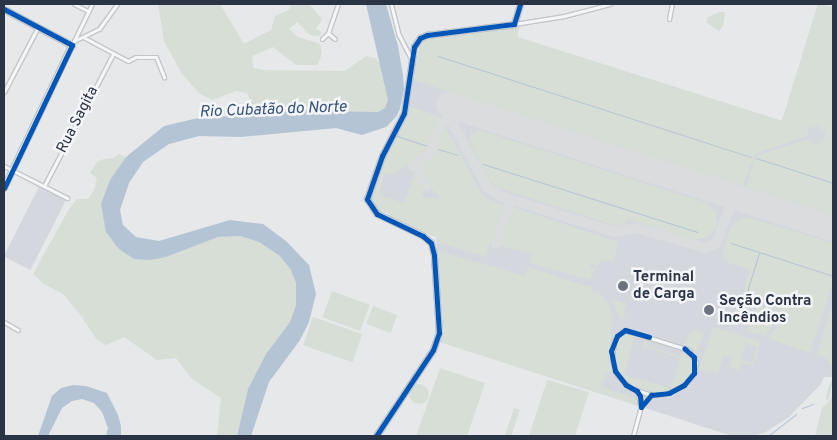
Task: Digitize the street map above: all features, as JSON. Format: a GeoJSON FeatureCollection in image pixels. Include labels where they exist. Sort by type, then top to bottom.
{"type":"FeatureCollection","features":[{"type":"Feature","properties":{"kind":"street"},"geometry":{"type":"LineString","coordinates":[[74,4],[88,12]]}},
{"type":"Feature","properties":{"kind":"street"},"geometry":{"type":"LineString","coordinates":[[4,188],[92,4]]}},
{"type":"Feature","properties":{"kind":"street"},"geometry":{"type":"LineString","coordinates":[[73,43],[99,29],[117,4]]}},
{"type":"Feature","properties":{"kind":"street"},"geometry":{"type":"LineString","coordinates":[[322,39],[328,33],[338,4]]}},
{"type":"Feature","properties":{"kind":"street"},"geometry":{"type":"LineString","coordinates":[[391,4],[399,35],[411,59]]}},
{"type":"Feature","properties":{"kind":"street"},"geometry":{"type":"LineString","coordinates":[[514,24],[520,4]]}},
{"type":"Feature","properties":{"kind":"street"},"geometry":{"type":"LineString","coordinates":[[376,436],[434,350],[439,337],[434,255],[429,241],[377,214],[367,199],[382,156],[404,112],[411,59],[416,42],[423,36],[514,24],[597,5],[610,4]]}},
{"type":"Feature","properties":{"kind":"street"},"geometry":{"type":"LineString","coordinates":[[669,19],[672,4]]}},
{"type":"Feature","properties":{"kind":"street"},"geometry":{"type":"LineString","coordinates":[[4,16],[5,10],[73,43]]}},
{"type":"Feature","properties":{"kind":"street"},"geometry":{"type":"LineString","coordinates":[[4,92],[38,27]]}},
{"type":"Feature","properties":{"kind":"street"},"geometry":{"type":"LineString","coordinates":[[328,33],[335,38]]}},
{"type":"Feature","properties":{"kind":"street"},"geometry":{"type":"LineString","coordinates":[[83,37],[128,61],[136,57],[156,57],[164,77]]}},
{"type":"Feature","properties":{"kind":"street","name":"Rua Sagita"},"geometry":{"type":"LineString","coordinates":[[44,186],[113,54]]}},
{"type":"Feature","properties":{"kind":"street"},"geometry":{"type":"LineString","coordinates":[[4,166],[67,198]]}},
{"type":"Feature","properties":{"kind":"street"},"geometry":{"type":"LineString","coordinates":[[4,322],[18,330]]}},
{"type":"Feature","properties":{"kind":"street"},"geometry":{"type":"LineString","coordinates":[[625,330],[684,348],[694,357],[695,371],[688,382],[670,393],[651,395],[637,391],[622,381],[613,366],[611,351],[614,342],[617,336],[625,330]]}},
{"type":"Feature","properties":{"kind":"street"},"geometry":{"type":"LineString","coordinates":[[633,436],[641,407],[640,396],[637,391]]}},
{"type":"Feature","properties":{"kind":"street"},"geometry":{"type":"LineString","coordinates":[[641,407],[651,395]]}},
{"type":"Feature","properties":{"kind":"shaded area"},"geometry":{"type":"Polygon","coordinates":[[[158,4],[220,4],[244,44],[271,30],[275,16],[289,10],[291,4],[309,4],[322,19],[316,29],[322,32],[319,36],[310,35],[297,22],[289,29],[298,37],[320,44],[322,53],[318,65],[296,65],[273,47],[252,56],[253,68],[264,70],[345,71],[366,56],[375,58],[381,65],[389,100],[385,108],[378,112],[288,110],[257,115],[247,93],[236,91],[212,100],[200,94],[182,74],[164,41],[158,4]]]}},
{"type":"Feature","properties":{"kind":"shaded area"},"geometry":{"type":"Polygon","coordinates":[[[818,4],[833,7],[833,377],[824,377],[821,384],[789,417],[766,432],[753,436],[732,436],[440,342],[444,332],[436,237],[390,216],[388,213],[379,211],[370,199],[386,152],[407,108],[421,41],[435,37],[519,27],[517,37],[782,121],[818,4]]]}},
{"type":"Feature","properties":{"kind":"shaded area"},"geometry":{"type":"Polygon","coordinates":[[[818,4],[833,7],[833,215],[746,187],[756,156],[808,139],[815,144],[821,143],[825,138],[825,132],[818,126],[809,128],[807,136],[755,154],[743,186],[413,80],[421,41],[435,37],[519,27],[517,37],[782,121],[818,4]]]}},
{"type":"Feature","properties":{"kind":"shaded area"},"geometry":{"type":"Polygon","coordinates":[[[719,12],[725,12],[723,26],[719,31],[706,22],[707,18],[719,12]]]}},
{"type":"Feature","properties":{"kind":"shaded area"},"geometry":{"type":"Polygon","coordinates":[[[411,107],[441,117],[426,153],[393,174],[384,174],[379,195],[404,203],[415,170],[425,186],[422,196],[439,200],[439,197],[428,185],[420,168],[434,151],[445,126],[481,193],[488,199],[506,206],[494,244],[490,243],[486,257],[436,242],[436,237],[390,216],[388,213],[379,211],[372,204],[371,193],[386,152],[407,108],[411,107]]]}},
{"type":"Feature","properties":{"kind":"shaded area"},"geometry":{"type":"Polygon","coordinates":[[[479,130],[707,203],[716,212],[717,227],[707,238],[693,240],[628,219],[622,225],[616,226],[498,188],[490,181],[469,140],[471,134],[479,130]]]}},
{"type":"Feature","properties":{"kind":"shaded area"},"geometry":{"type":"Polygon","coordinates":[[[119,154],[126,157],[110,180],[106,232],[166,257],[218,237],[240,236],[259,242],[280,256],[291,270],[296,283],[296,305],[290,322],[266,354],[248,389],[237,436],[217,436],[221,398],[192,379],[176,358],[157,360],[124,337],[106,345],[97,340],[79,313],[63,294],[44,284],[33,274],[69,209],[77,199],[88,199],[94,190],[97,178],[90,173],[97,162],[114,158],[119,154]]]}},
{"type":"Feature","properties":{"kind":"shaded area"},"geometry":{"type":"Polygon","coordinates":[[[39,187],[66,201],[30,270],[4,256],[39,187]]]}},
{"type":"Feature","properties":{"kind":"shaded area"},"geometry":{"type":"Polygon","coordinates":[[[512,207],[618,242],[614,260],[601,261],[596,266],[591,264],[590,267],[595,269],[590,280],[529,263],[532,254],[498,245],[512,207]]]}},
{"type":"Feature","properties":{"kind":"shaded area"},"geometry":{"type":"Polygon","coordinates":[[[747,217],[833,243],[833,283],[810,353],[769,339],[783,317],[783,312],[778,308],[742,296],[750,270],[729,263],[724,258],[723,249],[732,225],[738,220],[747,217]]]}},
{"type":"Feature","properties":{"kind":"shaded area"},"geometry":{"type":"Polygon","coordinates":[[[436,250],[525,276],[528,267],[587,286],[588,284],[592,287],[591,290],[596,293],[598,291],[609,305],[613,319],[609,355],[612,372],[606,374],[601,387],[638,399],[636,405],[440,342],[444,332],[436,250]]]}},
{"type":"Feature","properties":{"kind":"shaded area"},"geometry":{"type":"Polygon","coordinates":[[[332,291],[370,305],[360,331],[322,317],[332,291]]]}},
{"type":"Feature","properties":{"kind":"shaded area"},"geometry":{"type":"Polygon","coordinates":[[[612,299],[626,304],[623,313],[626,314],[622,323],[612,299]]]}},
{"type":"Feature","properties":{"kind":"shaded area"},"geometry":{"type":"Polygon","coordinates":[[[833,303],[833,378],[831,377],[832,369],[828,360],[817,354],[833,303]]]}},
{"type":"Feature","properties":{"kind":"shaded area"},"geometry":{"type":"Polygon","coordinates":[[[373,306],[397,315],[390,333],[366,324],[373,306]]]}},
{"type":"Feature","properties":{"kind":"shaded area"},"geometry":{"type":"Polygon","coordinates":[[[758,306],[778,311],[780,315],[765,336],[747,332],[758,306]]]}},
{"type":"Feature","properties":{"kind":"shaded area"},"geometry":{"type":"Polygon","coordinates":[[[313,317],[362,334],[352,362],[303,345],[313,317]]]}},
{"type":"Feature","properties":{"kind":"shaded area"},"geometry":{"type":"Polygon","coordinates":[[[713,327],[759,341],[760,344],[753,366],[741,363],[739,370],[729,367],[732,357],[724,355],[717,374],[713,370],[711,373],[699,369],[713,327]],[[746,343],[741,360],[752,363],[757,347],[746,343]]]}},
{"type":"Feature","properties":{"kind":"shaded area"},"geometry":{"type":"Polygon","coordinates":[[[694,330],[704,333],[697,353],[685,343],[689,332],[693,333],[694,330]]]}},
{"type":"Feature","properties":{"kind":"shaded area"},"geometry":{"type":"Polygon","coordinates":[[[622,334],[635,336],[624,375],[671,388],[680,358],[642,346],[645,339],[647,339],[647,346],[680,356],[681,353],[689,357],[693,366],[687,380],[676,387],[663,392],[645,391],[629,385],[617,370],[615,361],[615,349],[622,334]]]}},
{"type":"Feature","properties":{"kind":"shaded area"},"geometry":{"type":"Polygon","coordinates":[[[440,368],[485,383],[467,436],[416,436],[440,368]]]}},
{"type":"Feature","properties":{"kind":"shaded area"},"geometry":{"type":"Polygon","coordinates":[[[833,378],[829,399],[826,400],[827,391],[833,378]]]}},
{"type":"Feature","properties":{"kind":"shaded area"},"geometry":{"type":"Polygon","coordinates":[[[547,380],[589,392],[575,436],[529,436],[547,380]]]}},
{"type":"Feature","properties":{"kind":"shaded area"},"geometry":{"type":"Polygon","coordinates":[[[415,384],[423,384],[429,390],[429,398],[423,404],[415,404],[409,398],[409,390],[415,384]]]}},
{"type":"Feature","properties":{"kind":"shaded area"},"geometry":{"type":"Polygon","coordinates":[[[833,390],[833,436],[815,436],[822,408],[831,399],[833,390]]]}},
{"type":"Feature","properties":{"kind":"shaded area"},"geometry":{"type":"Polygon","coordinates":[[[514,408],[520,410],[511,436],[505,436],[514,408]]]}},
{"type":"Feature","properties":{"kind":"water"},"geometry":{"type":"Polygon","coordinates":[[[366,4],[386,4],[398,46],[403,75],[404,89],[400,109],[396,117],[386,127],[362,135],[336,128],[241,137],[199,136],[169,144],[143,162],[129,183],[120,210],[123,225],[136,237],[159,241],[230,220],[263,224],[286,241],[309,265],[316,294],[309,322],[300,340],[269,382],[251,436],[237,436],[248,389],[266,354],[290,322],[296,305],[296,283],[291,270],[280,256],[259,242],[240,236],[218,237],[166,257],[150,260],[134,259],[119,249],[106,232],[101,204],[110,180],[126,157],[164,126],[198,118],[266,114],[288,110],[378,112],[385,108],[388,100],[366,4]]]}},
{"type":"Feature","properties":{"kind":"water"},"geometry":{"type":"Polygon","coordinates":[[[73,385],[86,386],[107,393],[118,415],[121,436],[106,436],[108,428],[102,412],[94,403],[82,399],[72,401],[62,408],[48,436],[38,436],[52,396],[61,388],[73,385]]]}},
{"type":"Feature","properties":{"kind":"waterway"},"geometry":{"type":"LineString","coordinates":[[438,56],[751,157]]}},
{"type":"Feature","properties":{"kind":"waterway"},"geometry":{"type":"LineString","coordinates":[[397,136],[428,146]]}},
{"type":"Feature","properties":{"kind":"waterway"},"geometry":{"type":"LineString","coordinates":[[438,149],[458,155]]}},
{"type":"Feature","properties":{"kind":"waterway"},"geometry":{"type":"LineString","coordinates":[[756,158],[833,183]]}},
{"type":"Feature","properties":{"kind":"waterway"},"geometry":{"type":"LineString","coordinates":[[483,164],[698,232]]}},
{"type":"Feature","properties":{"kind":"waterway"},"geometry":{"type":"LineString","coordinates":[[731,243],[833,276]]}},
{"type":"Feature","properties":{"kind":"waterway"},"geometry":{"type":"LineString","coordinates":[[746,295],[759,253]]}},
{"type":"Feature","properties":{"kind":"waterway"},"geometry":{"type":"LineString","coordinates":[[802,408],[813,404]]}},
{"type":"Feature","properties":{"kind":"waterway"},"geometry":{"type":"LineString","coordinates":[[768,436],[796,414]]}},
{"type":"Feature","properties":{"kind":"taxiway"},"geometry":{"type":"LineString","coordinates":[[466,111],[461,110],[454,115],[454,126],[487,187],[500,196],[614,232],[637,228],[705,248],[716,243],[731,205],[743,199]]}},
{"type":"Feature","properties":{"kind":"taxiway"},"geometry":{"type":"LineString","coordinates":[[413,166],[431,151],[441,125],[456,112]]}},
{"type":"Feature","properties":{"kind":"taxiway"},"geometry":{"type":"LineString","coordinates":[[420,161],[418,170],[427,186]]}},
{"type":"Feature","properties":{"kind":"taxiway"},"geometry":{"type":"LineString","coordinates":[[723,193],[728,199],[729,209]]}},
{"type":"Feature","properties":{"kind":"taxiway"},"geometry":{"type":"LineString","coordinates":[[496,244],[511,199]]}},
{"type":"Feature","properties":{"kind":"runway"},"geometry":{"type":"LineString","coordinates":[[449,105],[833,228]]}},
{"type":"Feature","properties":{"kind":"cycle path"},"geometry":{"type":"LineString","coordinates":[[376,436],[433,350],[439,333],[434,255],[431,243],[423,236],[377,214],[367,199],[382,156],[404,113],[414,47],[420,38],[427,35],[514,24],[520,4]]}},
{"type":"Feature","properties":{"kind":"cycle path"},"geometry":{"type":"LineString","coordinates":[[4,9],[72,45],[4,188]]}},
{"type":"Feature","properties":{"kind":"cycle path"},"geometry":{"type":"LineString","coordinates":[[641,407],[640,396],[637,391],[626,385],[615,371],[611,351],[617,336],[625,330],[649,337]]}},
{"type":"Feature","properties":{"kind":"cycle path"},"geometry":{"type":"LineString","coordinates":[[641,407],[651,395],[669,393],[684,385],[694,373],[694,357],[684,348]]}},
{"type":"Feature","properties":{"kind":"place","name":"Terminal de Carga"},"geometry":{"type":"Point","coordinates":[623,286]}},
{"type":"Feature","properties":{"kind":"place","name":"Seção Contra Incêndios"},"geometry":{"type":"Point","coordinates":[709,310]}},
{"type":"Feature","properties":{"kind":"water label","name":"Rio Cubatão do Norte"},"geometry":{"type":"Point","coordinates":[273,110]}}]}
